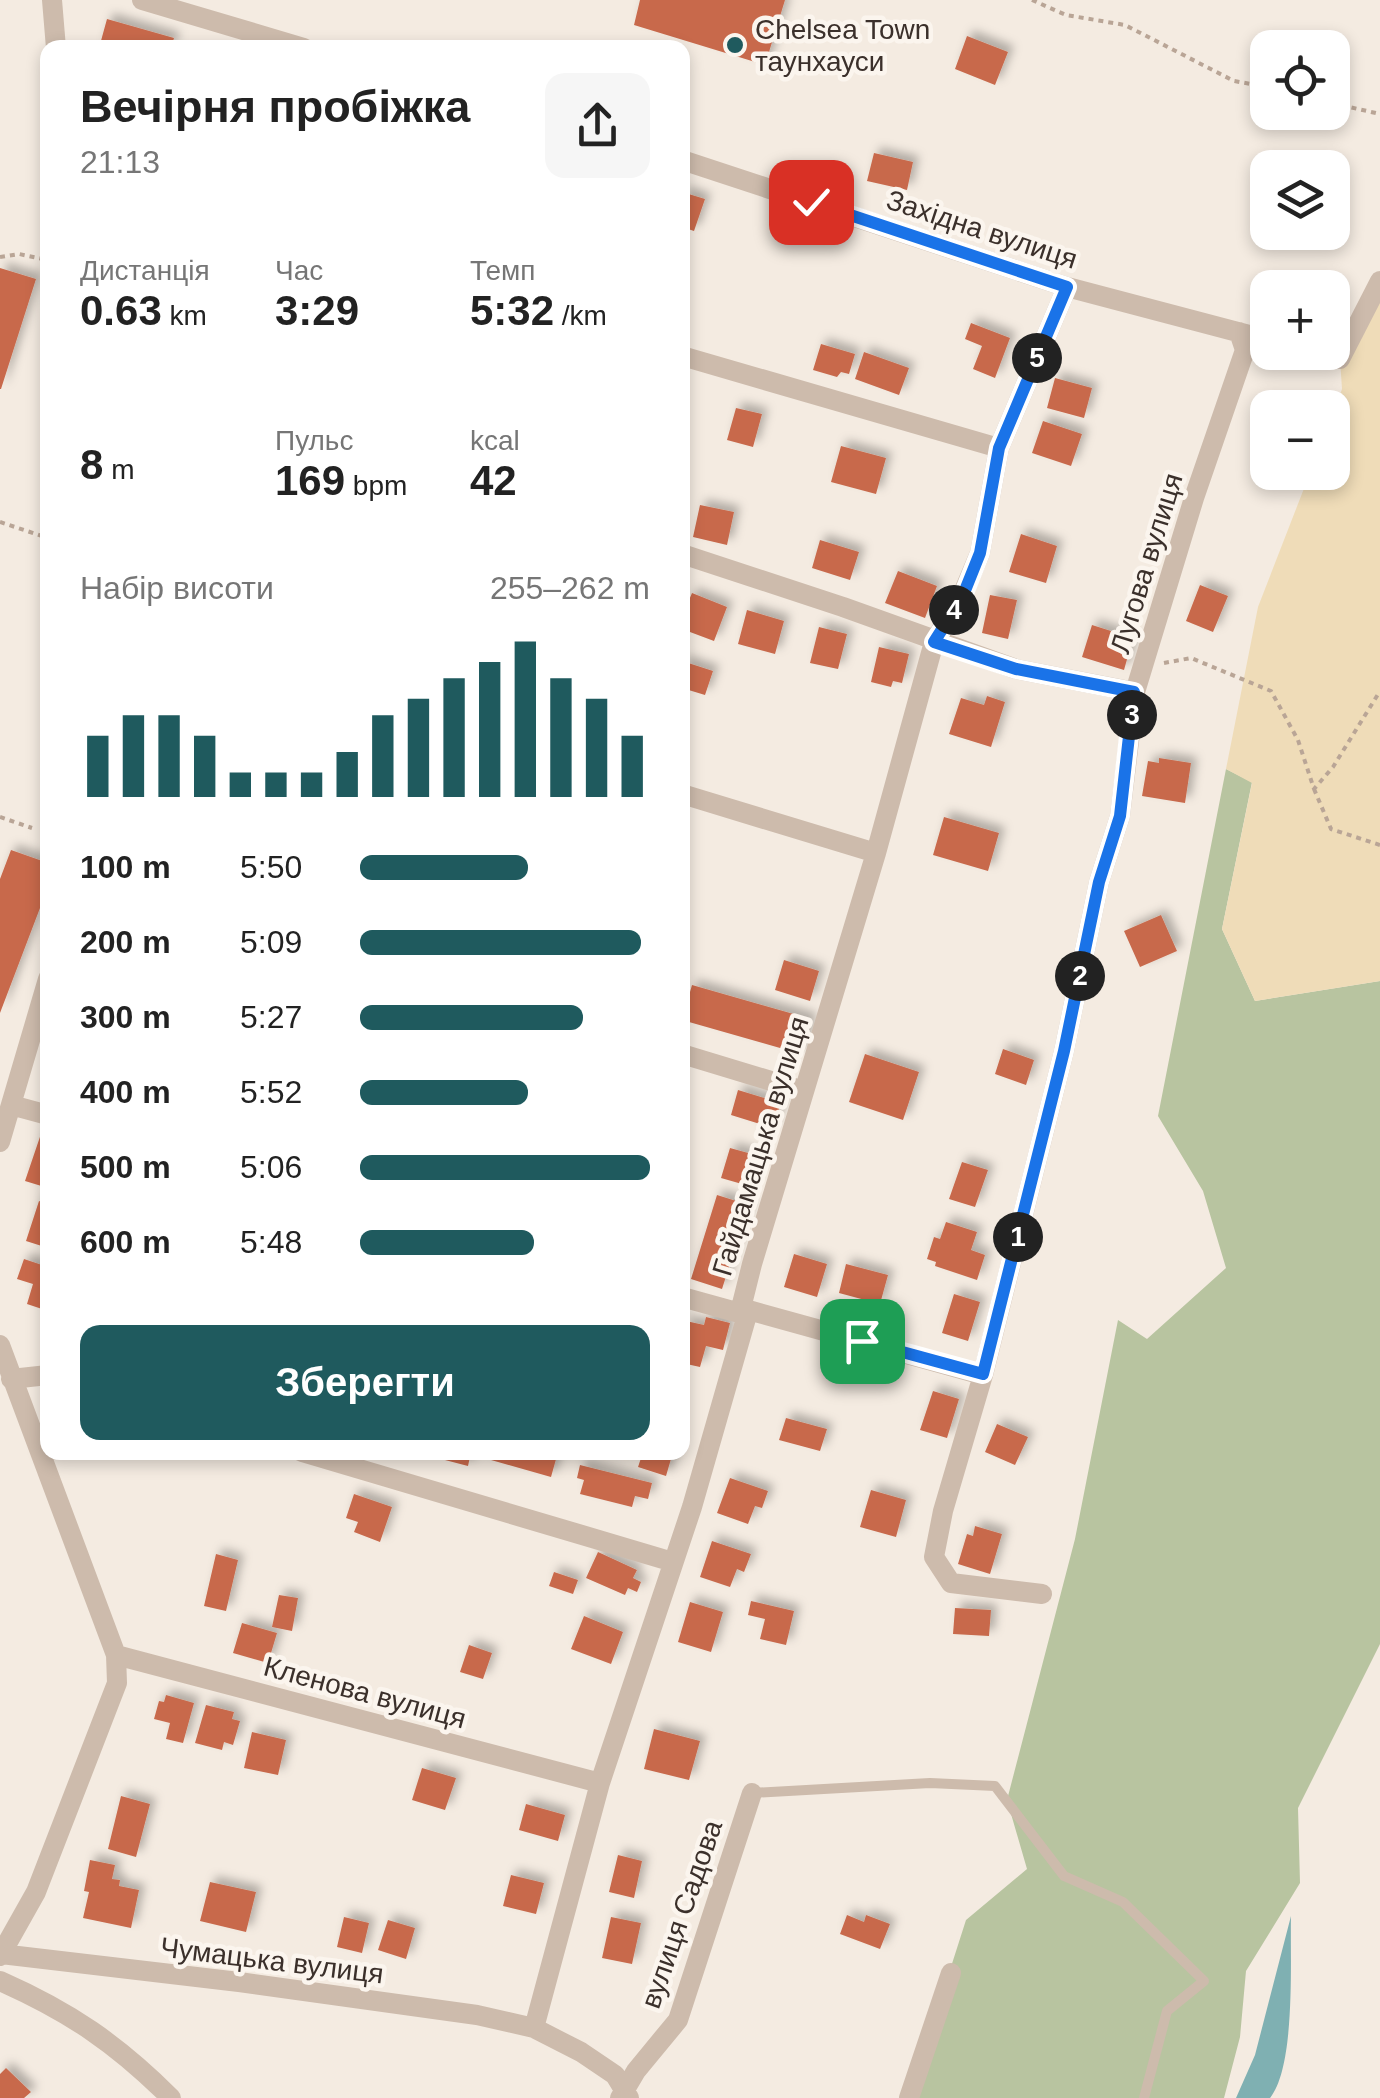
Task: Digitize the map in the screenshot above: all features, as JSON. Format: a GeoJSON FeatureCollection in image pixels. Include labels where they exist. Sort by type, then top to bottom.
{"type":"FeatureCollection","features":[{"type":"Feature","properties":{"kind":"street"},"geometry":{"type":"LineString","coordinates":[[52,0],[55,40]]}},
{"type":"Feature","properties":{"kind":"street"},"geometry":{"type":"LineString","coordinates":[[142,0],[277,40]]}},
{"type":"Feature","properties":{"kind":"street","name":"Західна вулиця"},"geometry":{"type":"LineString","coordinates":[[690,163],[1067,287],[1250,335]]}},
{"type":"Feature","properties":{"kind":"street"},"geometry":{"type":"LineString","coordinates":[[1350,340],[1380,281]]}},
{"type":"Feature","properties":{"kind":"street","name":"Гайдамацька вулиця"},"geometry":{"type":"LineString","coordinates":[[534,2028],[600,1783],[673,1562],[934,642],[962,598],[980,553],[999,448],[1067,287]]}},
{"type":"Feature","properties":{"kind":"street","name":"Лугова вулиця"},"geometry":{"type":"LineString","coordinates":[[1042,1594],[951,1584],[934,1558],[942,1511],[983,1374],[1064,1051],[1099,882],[1120,816],[1134,692],[1245,350],[1239,332]]}},
{"type":"Feature","properties":{"kind":"street"},"geometry":{"type":"LineString","coordinates":[[690,358],[999,448]]}},
{"type":"Feature","properties":{"kind":"street"},"geometry":{"type":"LineString","coordinates":[[690,557],[1016,669],[1134,692]]}},
{"type":"Feature","properties":{"kind":"street"},"geometry":{"type":"LineString","coordinates":[[690,796],[876,853]]}},
{"type":"Feature","properties":{"kind":"street"},"geometry":{"type":"LineString","coordinates":[[0,1142],[40,1006]]}},
{"type":"Feature","properties":{"kind":"street"},"geometry":{"type":"LineString","coordinates":[[690,1056],[804,1091]]}},
{"type":"Feature","properties":{"kind":"street"},"geometry":{"type":"LineString","coordinates":[[11,1105],[40,1113]]}},
{"type":"Feature","properties":{"kind":"street"},"geometry":{"type":"LineString","coordinates":[[690,1299],[983,1374]]}},
{"type":"Feature","properties":{"kind":"street"},"geometry":{"type":"LineString","coordinates":[[0,1345],[40,1448]]}},
{"type":"Feature","properties":{"kind":"street"},"geometry":{"type":"LineString","coordinates":[[11,1379],[40,1376]]}},
{"type":"Feature","properties":{"kind":"street"},"geometry":{"type":"LineString","coordinates":[[0,1955],[36,1892],[117,1683],[116,1654],[45,1460]]}},
{"type":"Feature","properties":{"kind":"street"},"geometry":{"type":"LineString","coordinates":[[329,1460],[673,1562]]}},
{"type":"Feature","properties":{"kind":"street","name":"Кленова вулиця"},"geometry":{"type":"LineString","coordinates":[[116,1654],[600,1783]]}},
{"type":"Feature","properties":{"kind":"street","name":"вулиця Садова"},"geometry":{"type":"LineString","coordinates":[[624,2096],[678,2020],[752,1794]]}},
{"type":"Feature","properties":{"kind":"street","name":"Чумацька вулиця"},"geometry":{"type":"LineString","coordinates":[[0,1955],[437,2009],[534,2028],[602,2064],[615,2075],[624,2096]]}},
{"type":"Feature","properties":{"kind":"street"},"geometry":{"type":"LineString","coordinates":[[909,2098],[951,1973]]}},
{"type":"Feature","properties":{"kind":"street"},"geometry":{"type":"LineString","coordinates":[[0,1981],[89,2026],[131,2058],[171,2098]]}},
{"type":"Feature","properties":{"kind":"lane"},"geometry":{"type":"LineString","coordinates":[[752,1794],[930,1782],[995,1786],[1064,1876],[1123,1902],[1204,1980],[1167,2011],[1144,2098]]}},
{"type":"Feature","properties":{"kind":"path"},"geometry":{"type":"LineString","coordinates":[[1032,0],[1066,14],[1125,25],[1234,81],[1250,84]]}},
{"type":"Feature","properties":{"kind":"path"},"geometry":{"type":"LineString","coordinates":[[1350,107],[1380,114]]}},
{"type":"Feature","properties":{"kind":"path"},"geometry":{"type":"LineString","coordinates":[[0,258],[19,254],[40,258]]}},
{"type":"Feature","properties":{"kind":"path"},"geometry":{"type":"LineString","coordinates":[[0,522],[40,535]]}},
{"type":"Feature","properties":{"kind":"path"},"geometry":{"type":"LineString","coordinates":[[1142,667],[1190,658],[1272,690],[1298,740],[1331,829],[1380,845]]}},
{"type":"Feature","properties":{"kind":"path"},"geometry":{"type":"LineString","coordinates":[[1314,788],[1333,767],[1380,691]]}},
{"type":"Feature","properties":{"kind":"path"},"geometry":{"type":"LineString","coordinates":[[0,816],[32,828]]}},
{"type":"Feature","properties":{"kind":"green space"},"geometry":{"type":"Polygon","coordinates":[[[1226,769],[1252,782],[1222,929],[1255,1001],[1380,981],[1380,1644],[1298,1808],[1300,1883],[1246,1971],[1240,2037],[1224,2098],[909,2098],[966,1920],[1027,1869],[1007,1800],[1075,1539],[1118,1320],[1147,1339],[1226,1268],[1203,1191],[1158,1116],[1226,769]]]}},
{"type":"Feature","properties":{"kind":"sand"},"geometry":{"type":"Polygon","coordinates":[[[1380,281],[1380,981],[1255,1001],[1222,929],[1252,783],[1226,769],[1258,607],[1303,490],[1350,490],[1350,390],[1342,390],[1341,370],[1350,370],[1350,340],[1380,281]]]}},
{"type":"Feature","properties":{"kind":"water"},"geometry":{"type":"Polygon","coordinates":[[[1291,1916],[1288,2038],[1278,2083],[1270,2098],[1236,2098],[1255,2055],[1291,1916]]]}},
{"type":"Feature","properties":{"kind":"building","name":"Chelsea Town таунхауси"},"geometry":{"type":"Polygon","coordinates":[[[640,0],[785,0],[765,65],[634,25],[640,0]]]}},
{"type":"Feature","properties":{"kind":"building"},"geometry":{"type":"Polygon","coordinates":[[[107,19],[174,38],[173,40],[101,40],[107,19]]]}},
{"type":"Feature","properties":{"kind":"building"},"geometry":{"type":"Polygon","coordinates":[[[967,36],[1008,52],[995,85],[955,69],[967,36]]]}},
{"type":"Feature","properties":{"kind":"building"},"geometry":{"type":"Polygon","coordinates":[[[874,153],[913,162],[907,190],[867,181],[874,153]]]}},
{"type":"Feature","properties":{"kind":"building"},"geometry":{"type":"Polygon","coordinates":[[[690,194],[705,199],[694,231],[690,230],[690,194]]]}},
{"type":"Feature","properties":{"kind":"building"},"geometry":{"type":"Polygon","coordinates":[[[0,268],[36,279],[1,389],[0,389],[0,268]]]}},
{"type":"Feature","properties":{"kind":"building"},"geometry":{"type":"Polygon","coordinates":[[[971,323],[1010,338],[995,378],[973,369],[982,346],[965,339],[971,323]]]}},
{"type":"Feature","properties":{"kind":"building"},"geometry":{"type":"Polygon","coordinates":[[[821,344],[855,354],[849,374],[841,372],[837,377],[813,370],[821,344]]]}},
{"type":"Feature","properties":{"kind":"building"},"geometry":{"type":"Polygon","coordinates":[[[864,352],[909,368],[899,395],[855,379],[864,352]]]}},
{"type":"Feature","properties":{"kind":"building"},"geometry":{"type":"Polygon","coordinates":[[[1055,378],[1092,388],[1084,418],[1047,408],[1055,378]]]}},
{"type":"Feature","properties":{"kind":"building"},"geometry":{"type":"Polygon","coordinates":[[[736,408],[762,414],[753,447],[727,440],[736,408]]]}},
{"type":"Feature","properties":{"kind":"building"},"geometry":{"type":"Polygon","coordinates":[[[1043,421],[1082,434],[1071,466],[1032,453],[1043,421]]]}},
{"type":"Feature","properties":{"kind":"building"},"geometry":{"type":"Polygon","coordinates":[[[841,446],[886,458],[876,494],[831,482],[841,446]]]}},
{"type":"Feature","properties":{"kind":"building"},"geometry":{"type":"Polygon","coordinates":[[[700,505],[734,512],[727,545],[693,537],[700,505]]]}},
{"type":"Feature","properties":{"kind":"building"},"geometry":{"type":"Polygon","coordinates":[[[1021,534],[1057,546],[1046,583],[1009,572],[1021,534]]]}},
{"type":"Feature","properties":{"kind":"building"},"geometry":{"type":"Polygon","coordinates":[[[820,540],[859,552],[850,580],[812,568],[820,540]]]}},
{"type":"Feature","properties":{"kind":"building"},"geometry":{"type":"Polygon","coordinates":[[[898,571],[937,586],[925,618],[885,603],[898,571]]]}},
{"type":"Feature","properties":{"kind":"building"},"geometry":{"type":"Polygon","coordinates":[[[1200,585],[1228,596],[1213,632],[1186,621],[1200,585]]]}},
{"type":"Feature","properties":{"kind":"building"},"geometry":{"type":"Polygon","coordinates":[[[692,593],[727,607],[714,641],[690,632],[692,593]]]}},
{"type":"Feature","properties":{"kind":"building"},"geometry":{"type":"Polygon","coordinates":[[[990,595],[1017,600],[1008,639],[982,633],[990,595]]]}},
{"type":"Feature","properties":{"kind":"building"},"geometry":{"type":"Polygon","coordinates":[[[747,610],[784,621],[775,654],[738,644],[747,610]]]}},
{"type":"Feature","properties":{"kind":"building"},"geometry":{"type":"Polygon","coordinates":[[[1092,625],[1133,638],[1124,670],[1082,657],[1092,625]]]}},
{"type":"Feature","properties":{"kind":"building"},"geometry":{"type":"Polygon","coordinates":[[[819,627],[847,634],[838,669],[810,663],[819,627]]]}},
{"type":"Feature","properties":{"kind":"building"},"geometry":{"type":"Polygon","coordinates":[[[879,647],[909,654],[902,683],[893,681],[891,687],[871,682],[879,647]]]}},
{"type":"Feature","properties":{"kind":"building"},"geometry":{"type":"Polygon","coordinates":[[[690,664],[713,671],[705,695],[690,690],[690,664]]]}},
{"type":"Feature","properties":{"kind":"building"},"geometry":{"type":"Polygon","coordinates":[[[987,696],[1005,702],[991,747],[949,734],[961,698],[984,705],[987,696]]]}},
{"type":"Feature","properties":{"kind":"building"},"geometry":{"type":"Polygon","coordinates":[[[1159,758],[1191,763],[1185,803],[1142,796],[1148,761],[1159,763],[1159,758]]]}},
{"type":"Feature","properties":{"kind":"building"},"geometry":{"type":"Polygon","coordinates":[[[944,817],[999,833],[988,871],[933,855],[944,817]]]}},
{"type":"Feature","properties":{"kind":"building"},"geometry":{"type":"Polygon","coordinates":[[[11,850],[40,860],[40,908],[0,1013],[0,879],[11,850]]]}},
{"type":"Feature","properties":{"kind":"building"},"geometry":{"type":"Polygon","coordinates":[[[1161,915],[1177,951],[1140,967],[1124,931],[1161,915]]]}},
{"type":"Feature","properties":{"kind":"building"},"geometry":{"type":"Polygon","coordinates":[[[784,960],[819,971],[810,1001],[775,990],[784,960]]]}},
{"type":"Feature","properties":{"kind":"building"},"geometry":{"type":"Polygon","coordinates":[[[692,985],[811,1019],[801,1054],[690,1022],[692,985]]]}},
{"type":"Feature","properties":{"kind":"building"},"geometry":{"type":"Polygon","coordinates":[[[1003,1049],[1034,1060],[1026,1085],[995,1074],[1003,1049]]]}},
{"type":"Feature","properties":{"kind":"building"},"geometry":{"type":"Polygon","coordinates":[[[865,1054],[919,1072],[903,1120],[849,1102],[865,1054]]]}},
{"type":"Feature","properties":{"kind":"building"},"geometry":{"type":"Polygon","coordinates":[[[738,1090],[781,1103],[773,1129],[767,1127],[765,1135],[757,1133],[760,1124],[731,1115],[738,1090]]]}},
{"type":"Feature","properties":{"kind":"building"},"geometry":{"type":"Polygon","coordinates":[[[40,1137],[40,1186],[25,1181],[40,1137]]]}},
{"type":"Feature","properties":{"kind":"building"},"geometry":{"type":"Polygon","coordinates":[[[730,1148],[759,1156],[749,1186],[721,1178],[730,1148]]]}},
{"type":"Feature","properties":{"kind":"building"},"geometry":{"type":"Polygon","coordinates":[[[962,1162],[988,1170],[975,1207],[949,1199],[962,1162]]]}},
{"type":"Feature","properties":{"kind":"building"},"geometry":{"type":"Polygon","coordinates":[[[717,1195],[749,1205],[722,1289],[691,1279],[717,1195]]]}},
{"type":"Feature","properties":{"kind":"building"},"geometry":{"type":"Polygon","coordinates":[[[39,1201],[40,1201],[40,1245],[26,1241],[39,1201]]]}},
{"type":"Feature","properties":{"kind":"building"},"geometry":{"type":"Polygon","coordinates":[[[946,1222],[977,1232],[971,1250],[985,1255],[977,1280],[935,1266],[936,1262],[927,1259],[934,1237],[940,1239],[946,1222]]]}},
{"type":"Feature","properties":{"kind":"building"},"geometry":{"type":"Polygon","coordinates":[[[794,1254],[827,1264],[817,1297],[784,1287],[794,1254]]]}},
{"type":"Feature","properties":{"kind":"building"},"geometry":{"type":"Polygon","coordinates":[[[24,1259],[40,1264],[40,1308],[27,1304],[33,1284],[17,1279],[24,1259]]]}},
{"type":"Feature","properties":{"kind":"building"},"geometry":{"type":"Polygon","coordinates":[[[846,1264],[888,1275],[880,1304],[839,1293],[846,1264]]]}},
{"type":"Feature","properties":{"kind":"building"},"geometry":{"type":"Polygon","coordinates":[[[954,1294],[980,1302],[968,1341],[942,1333],[954,1294]]]}},
{"type":"Feature","properties":{"kind":"building"},"geometry":{"type":"Polygon","coordinates":[[[706,1317],[730,1323],[723,1350],[706,1346],[700,1367],[690,1365],[690,1322],[704,1325],[706,1317]]]}},
{"type":"Feature","properties":{"kind":"building"},"geometry":{"type":"Polygon","coordinates":[[[933,1391],[959,1399],[947,1438],[920,1430],[933,1391]]]}},
{"type":"Feature","properties":{"kind":"building"},"geometry":{"type":"Polygon","coordinates":[[[786,1418],[827,1429],[820,1451],[779,1440],[786,1418]]]}},
{"type":"Feature","properties":{"kind":"building"},"geometry":{"type":"Polygon","coordinates":[[[997,1424],[1028,1437],[1015,1465],[985,1452],[997,1424]]]}},
{"type":"Feature","properties":{"kind":"building"},"geometry":{"type":"Polygon","coordinates":[[[445,1460],[469,1460],[468,1466],[445,1460]]]}},
{"type":"Feature","properties":{"kind":"building"},"geometry":{"type":"Polygon","coordinates":[[[491,1460],[556,1460],[551,1477],[491,1460]]]}},
{"type":"Feature","properties":{"kind":"building"},"geometry":{"type":"Polygon","coordinates":[[[640,1460],[671,1460],[666,1476],[638,1467],[640,1460]]]}},
{"type":"Feature","properties":{"kind":"building"},"geometry":{"type":"Polygon","coordinates":[[[580,1465],[652,1483],[648,1499],[635,1496],[632,1507],[580,1494],[584,1480],[577,1478],[580,1465]]]}},
{"type":"Feature","properties":{"kind":"building"},"geometry":{"type":"Polygon","coordinates":[[[730,1478],[768,1491],[762,1508],[755,1506],[748,1524],[717,1513],[730,1478]]]}},
{"type":"Feature","properties":{"kind":"building"},"geometry":{"type":"Polygon","coordinates":[[[871,1490],[906,1500],[896,1537],[860,1527],[871,1490]]]}},
{"type":"Feature","properties":{"kind":"building"},"geometry":{"type":"Polygon","coordinates":[[[354,1494],[392,1507],[380,1542],[354,1532],[358,1522],[346,1518],[354,1494]]]}},
{"type":"Feature","properties":{"kind":"building"},"geometry":{"type":"Polygon","coordinates":[[[975,1526],[1002,1534],[990,1574],[958,1564],[967,1534],[973,1536],[975,1526]]]}},
{"type":"Feature","properties":{"kind":"building"},"geometry":{"type":"Polygon","coordinates":[[[712,1541],[751,1554],[744,1572],[737,1569],[730,1587],[700,1577],[712,1541]]]}},
{"type":"Feature","properties":{"kind":"building"},"geometry":{"type":"Polygon","coordinates":[[[598,1552],[637,1570],[633,1578],[641,1582],[637,1592],[628,1588],[625,1595],[586,1578],[598,1552]]]}},
{"type":"Feature","properties":{"kind":"building"},"geometry":{"type":"Polygon","coordinates":[[[216,1554],[238,1560],[226,1611],[204,1606],[216,1554]]]}},
{"type":"Feature","properties":{"kind":"building"},"geometry":{"type":"Polygon","coordinates":[[[554,1572],[578,1580],[573,1594],[549,1586],[554,1572]]]}},
{"type":"Feature","properties":{"kind":"building"},"geometry":{"type":"Polygon","coordinates":[[[279,1595],[298,1598],[292,1631],[272,1627],[279,1595]]]}},
{"type":"Feature","properties":{"kind":"building"},"geometry":{"type":"Polygon","coordinates":[[[751,1601],[794,1611],[786,1645],[760,1639],[765,1619],[748,1615],[751,1601]]]}},
{"type":"Feature","properties":{"kind":"building"},"geometry":{"type":"Polygon","coordinates":[[[690,1602],[723,1612],[711,1652],[678,1642],[690,1602]]]}},
{"type":"Feature","properties":{"kind":"building"},"geometry":{"type":"Polygon","coordinates":[[[955,1608],[991,1610],[989,1636],[953,1634],[955,1608]]]}},
{"type":"Feature","properties":{"kind":"building"},"geometry":{"type":"Polygon","coordinates":[[[584,1616],[623,1632],[611,1664],[571,1649],[584,1616]]]}},
{"type":"Feature","properties":{"kind":"building"},"geometry":{"type":"Polygon","coordinates":[[[242,1623],[277,1633],[268,1663],[233,1653],[242,1623]]]}},
{"type":"Feature","properties":{"kind":"building"},"geometry":{"type":"Polygon","coordinates":[[[469,1645],[492,1653],[483,1679],[460,1672],[469,1645]]]}},
{"type":"Feature","properties":{"kind":"building"},"geometry":{"type":"Polygon","coordinates":[[[166,1695],[194,1703],[183,1743],[166,1739],[170,1723],[154,1719],[159,1701],[164,1702],[166,1695]]]}},
{"type":"Feature","properties":{"kind":"building"},"geometry":{"type":"Polygon","coordinates":[[[206,1705],[234,1712],[232,1719],[240,1721],[233,1745],[224,1742],[222,1750],[195,1743],[206,1705]]]}},
{"type":"Feature","properties":{"kind":"building"},"geometry":{"type":"Polygon","coordinates":[[[654,1729],[700,1741],[689,1780],[644,1769],[654,1729]]]}},
{"type":"Feature","properties":{"kind":"building"},"geometry":{"type":"Polygon","coordinates":[[[252,1732],[286,1740],[278,1775],[244,1768],[252,1732]]]}},
{"type":"Feature","properties":{"kind":"building"},"geometry":{"type":"Polygon","coordinates":[[[422,1768],[456,1778],[445,1810],[412,1800],[422,1768]]]}},
{"type":"Feature","properties":{"kind":"building"},"geometry":{"type":"Polygon","coordinates":[[[121,1796],[150,1804],[136,1857],[108,1849],[121,1796]]]}},
{"type":"Feature","properties":{"kind":"building"},"geometry":{"type":"Polygon","coordinates":[[[526,1804],[565,1815],[558,1841],[519,1830],[526,1804]]]}},
{"type":"Feature","properties":{"kind":"building"},"geometry":{"type":"Polygon","coordinates":[[[618,1855],[642,1861],[634,1898],[609,1892],[618,1855]]]}},
{"type":"Feature","properties":{"kind":"building"},"geometry":{"type":"Polygon","coordinates":[[[90,1860],[115,1865],[112,1879],[120,1880],[119,1886],[139,1890],[131,1928],[83,1918],[90,1860]]]}},
{"type":"Feature","properties":{"kind":"building"},"geometry":{"type":"Polygon","coordinates":[[[511,1875],[544,1883],[536,1914],[503,1906],[511,1875]]]}},
{"type":"Feature","properties":{"kind":"building"},"geometry":{"type":"Polygon","coordinates":[[[210,1882],[256,1892],[246,1932],[200,1921],[210,1882]]]}},
{"type":"Feature","properties":{"kind":"building"},"geometry":{"type":"Polygon","coordinates":[[[847,1915],[864,1922],[866,1915],[890,1924],[880,1949],[840,1934],[847,1915]]]}},
{"type":"Feature","properties":{"kind":"building"},"geometry":{"type":"Polygon","coordinates":[[[344,1917],[369,1923],[362,1953],[337,1947],[344,1917]]]}},
{"type":"Feature","properties":{"kind":"building"},"geometry":{"type":"Polygon","coordinates":[[[611,1917],[641,1923],[632,1964],[602,1958],[611,1917]]]}},
{"type":"Feature","properties":{"kind":"building"},"geometry":{"type":"Polygon","coordinates":[[[388,1920],[415,1928],[406,1959],[378,1950],[388,1920]]]}},
{"type":"Feature","properties":{"kind":"building"},"geometry":{"type":"Polygon","coordinates":[[[6,2068],[31,2092],[24,2098],[0,2098],[0,2074],[6,2068]]]}},
{"type":"Feature","properties":{"kind":"place","name":"Chelsea Town таунхауси"},"geometry":{"type":"Point","coordinates":[735,45]}},
{"type":"Feature","properties":{"kind":"route"},"geometry":{"type":"LineString","coordinates":[[811,202],[1067,287],[999,448],[980,553],[962,598],[934,642],[1016,669],[1134,692],[1120,816],[1099,882],[1064,1051],[983,1374],[862,1341]]}}]}
